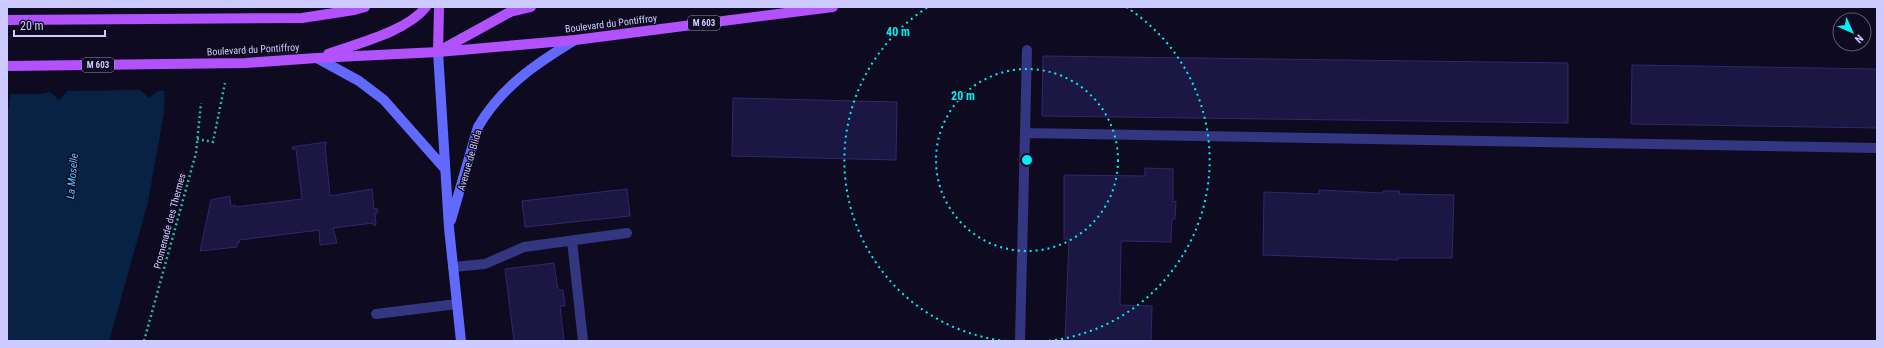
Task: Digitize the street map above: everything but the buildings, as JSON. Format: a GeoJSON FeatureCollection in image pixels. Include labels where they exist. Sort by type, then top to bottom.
{"type":"FeatureCollection","features":[{"type":"Feature","properties":{"kind":"main road"},"geometry":{"type":"LineString","coordinates":[[7,20],[302,18],[365,7]]}},
{"type":"Feature","properties":{"kind":"main road","name":"Boulevard du Pontiffroy"},"geometry":{"type":"LineString","coordinates":[[317,58],[397,28],[419,16],[426,7]]}},
{"type":"Feature","properties":{"kind":"main road"},"geometry":{"type":"LineString","coordinates":[[438,52],[439,7]]}},
{"type":"Feature","properties":{"kind":"main road","name":"Boulevard du Pontiffroy"},"geometry":{"type":"LineString","coordinates":[[438,52],[510,12],[531,7]]}},
{"type":"Feature","properties":{"kind":"main road","name":"Boulevard du Pontiffroy"},"geometry":{"type":"LineString","coordinates":[[7,66],[190,65],[438,52],[575,40],[833,7]]}},
{"type":"Feature","properties":{"kind":"main road","name":"Avenue de Blida"},"geometry":{"type":"LineString","coordinates":[[449,228],[478,127],[485,116],[494,103],[536,64],[575,40]]}},
{"type":"Feature","properties":{"kind":"main road","name":"Avenue de Blida"},"geometry":{"type":"LineString","coordinates":[[438,52],[449,228],[461,341]]}},
{"type":"Feature","properties":{"kind":"main road","name":"Avenue de Blida"},"geometry":{"type":"LineString","coordinates":[[317,58],[359,80],[384,100],[445,169]]}},
{"type":"Feature","properties":{"kind":"lane"},"geometry":{"type":"LineString","coordinates":[[1020,341],[1027,50]]}},
{"type":"Feature","properties":{"kind":"lane"},"geometry":{"type":"LineString","coordinates":[[1025,133],[1877,148]]}},
{"type":"Feature","properties":{"kind":"lane"},"geometry":{"type":"LineString","coordinates":[[453,267],[485,264],[524,247],[627,233]]}},
{"type":"Feature","properties":{"kind":"lane"},"geometry":{"type":"LineString","coordinates":[[572,241],[583,341]]}},
{"type":"Feature","properties":{"kind":"lane"},"geometry":{"type":"LineString","coordinates":[[376,314],[457,304]]}},
{"type":"Feature","properties":{"kind":"path"},"geometry":{"type":"LineString","coordinates":[[198,139],[213,142],[224,87]]}},
{"type":"Feature","properties":{"kind":"path","name":"Promenade des Thermes"},"geometry":{"type":"LineString","coordinates":[[144,341],[196,153],[201,103]]}},
{"type":"Feature","properties":{"kind":"water","name":"La Moselle"},"geometry":{"type":"Polygon","coordinates":[[[166,7],[164,112],[148,202],[109,341],[7,341],[7,117],[11,92],[166,7]]]}},
{"type":"Feature","properties":{"kind":"pier"},"geometry":{"type":"Polygon","coordinates":[[[16,7],[168,7],[166,91],[158,91],[149,98],[140,90],[68,91],[59,100],[50,92],[39,94],[9,94],[16,7]]]}}]}
